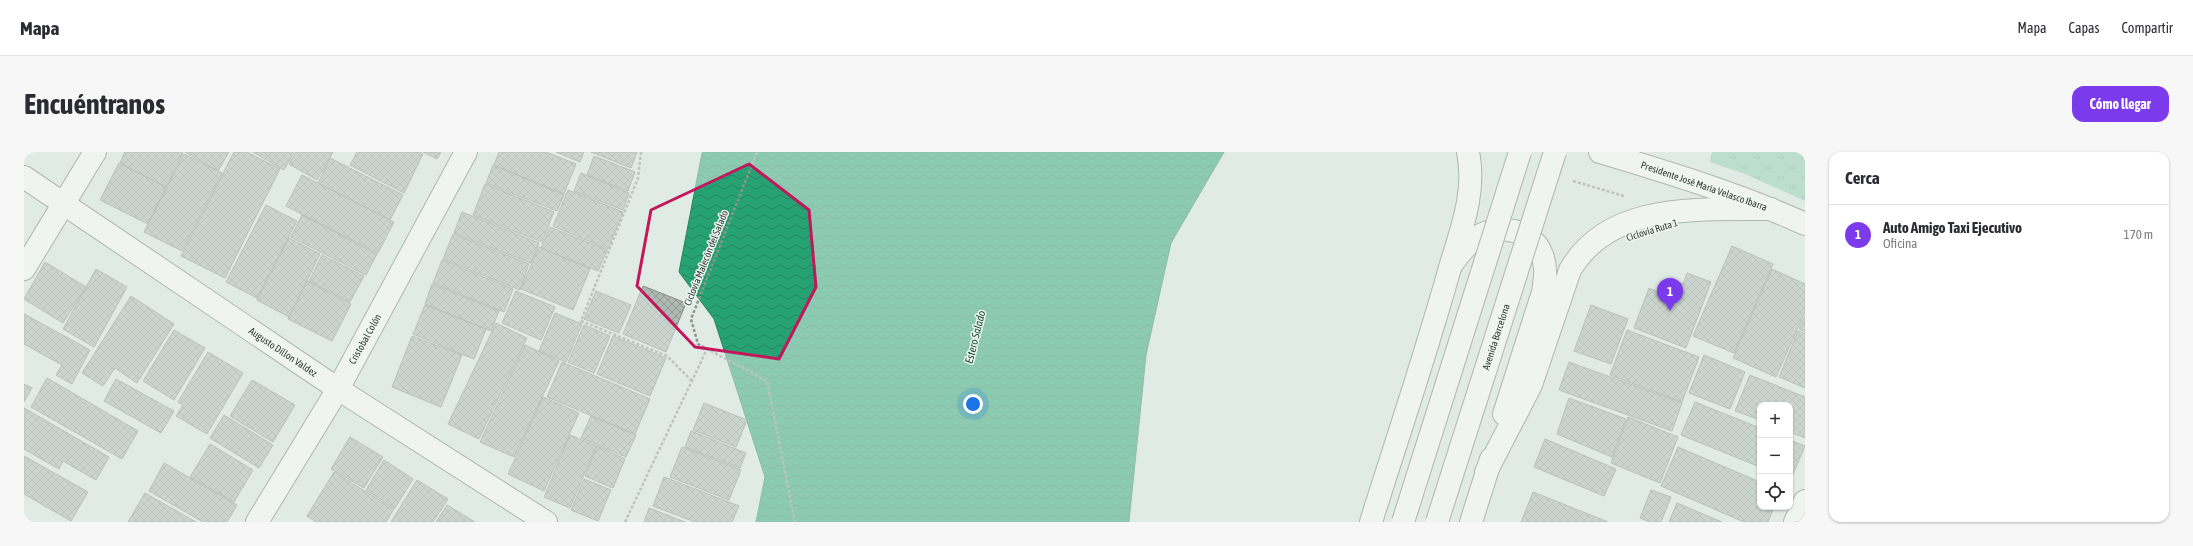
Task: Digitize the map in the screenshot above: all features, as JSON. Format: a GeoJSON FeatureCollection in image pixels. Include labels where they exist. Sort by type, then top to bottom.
{"type":"FeatureCollection","features":[{"type":"Feature","properties":{"kind":"main road"},"geometry":{"type":"LineString","coordinates":[[24,269],[95,152]]}},
{"type":"Feature","properties":{"kind":"main road","name":"Cristobal Colón"},"geometry":{"type":"LineString","coordinates":[[257,522],[338,389],[466,152]]}},
{"type":"Feature","properties":{"kind":"main road"},"geometry":{"type":"LineString","coordinates":[[1371,522],[1440,307],[1464,224],[1469,196],[1470,164],[1468,152]]}},
{"type":"Feature","properties":{"kind":"main road"},"geometry":{"type":"LineString","coordinates":[[1403,522],[1520,152]]}},
{"type":"Feature","properties":{"kind":"main road","name":"Avenida Barcelona"},"geometry":{"type":"LineString","coordinates":[[1438,522],[1555,152]]}},
{"type":"Feature","properties":{"kind":"main road","name":"Presidente José Maria Velasco Ibarra"},"geometry":{"type":"LineString","coordinates":[[1600,152],[1701,183],[1771,209],[1805,224]]}},
{"type":"Feature","properties":{"kind":"main road","name":"Augusto Dillon Valdez"},"geometry":{"type":"LineString","coordinates":[[24,177],[338,389],[546,522]]}},
{"type":"Feature","properties":{"kind":"main road"},"geometry":{"type":"LineString","coordinates":[[1486,472],[1531,385],[1570,270],[1579,254],[1590,243],[1619,224],[1683,210],[1771,209]]}},
{"type":"Feature","properties":{"kind":"main road"},"geometry":{"type":"LineString","coordinates":[[1452,264],[1463,249],[1477,237],[1496,228],[1515,231],[1532,240],[1542,254],[1546,272],[1543,292],[1470,522]]}},
{"type":"Feature","properties":{"kind":"path"},"geometry":{"type":"LineString","coordinates":[[641,152],[638,178],[581,321],[667,356],[692,381]]}},
{"type":"Feature","properties":{"kind":"path","name":"Ciclovía Malecón del Salado"},"geometry":{"type":"LineString","coordinates":[[757,152],[691,319],[698,344],[767,381],[795,522]]}},
{"type":"Feature","properties":{"kind":"path"},"geometry":{"type":"LineString","coordinates":[[625,522],[706,349]]}},
{"type":"Feature","properties":{"kind":"highlighted area"},"geometry":{"type":"Polygon","coordinates":[[[749,164],[809,210],[816,287],[779,359],[695,347],[637,286],[651,210],[749,164]]]}},
{"type":"Feature","properties":{"kind":"green space"},"geometry":{"type":"Polygon","coordinates":[[[1712,152],[1805,152],[1805,201],[1745,174],[1710,162],[1712,152]]]}},
{"type":"Feature","properties":{"kind":"water","name":"Estero Salado"},"geometry":{"type":"Polygon","coordinates":[[[1224,152],[1171,243],[1146,355],[1129,522],[756,522],[765,477],[714,319],[679,272],[702,153],[1224,152]]]}},
{"type":"Feature","properties":{"kind":"building"},"geometry":{"type":"Polygon","coordinates":[[[125,152],[183,153],[166,187],[120,163],[125,152]]]}},
{"type":"Feature","properties":{"kind":"building"},"geometry":{"type":"Polygon","coordinates":[[[185,152],[229,152],[218,171],[185,152]]]}},
{"type":"Feature","properties":{"kind":"building"},"geometry":{"type":"Polygon","coordinates":[[[234,152],[247,152],[280,169],[225,278],[181,256],[234,152]]]}},
{"type":"Feature","properties":{"kind":"building"},"geometry":{"type":"Polygon","coordinates":[[[253,152],[294,152],[284,170],[253,152]]]}},
{"type":"Feature","properties":{"kind":"building"},"geometry":{"type":"Polygon","coordinates":[[[296,152],[333,152],[317,180],[289,164],[296,152]]]}},
{"type":"Feature","properties":{"kind":"building"},"geometry":{"type":"Polygon","coordinates":[[[357,152],[420,152],[423,154],[404,193],[350,165],[357,152]]]}},
{"type":"Feature","properties":{"kind":"building"},"geometry":{"type":"Polygon","coordinates":[[[423,152],[441,152],[437,159],[423,152]]]}},
{"type":"Feature","properties":{"kind":"building"},"geometry":{"type":"Polygon","coordinates":[[[499,152],[546,152],[576,164],[564,194],[494,165],[499,152]]]}},
{"type":"Feature","properties":{"kind":"building"},"geometry":{"type":"Polygon","coordinates":[[[556,152],[584,152],[580,162],[556,152]]]}},
{"type":"Feature","properties":{"kind":"building"},"geometry":{"type":"Polygon","coordinates":[[[591,152],[637,152],[631,168],[591,152]]]}},
{"type":"Feature","properties":{"kind":"building"},"geometry":{"type":"Polygon","coordinates":[[[184,154],[222,173],[182,251],[144,232],[184,154]]]}},
{"type":"Feature","properties":{"kind":"building"},"geometry":{"type":"Polygon","coordinates":[[[594,156],[635,172],[628,191],[587,175],[594,156]]]}},
{"type":"Feature","properties":{"kind":"building"},"geometry":{"type":"Polygon","coordinates":[[[330,158],[403,195],[390,220],[318,183],[330,158]]]}},
{"type":"Feature","properties":{"kind":"building"},"geometry":{"type":"Polygon","coordinates":[[[119,163],[166,187],[148,224],[100,200],[119,163]]]}},
{"type":"Feature","properties":{"kind":"building"},"geometry":{"type":"Polygon","coordinates":[[[493,165],[564,195],[557,211],[486,183],[493,165]]]}},
{"type":"Feature","properties":{"kind":"building"},"geometry":{"type":"Polygon","coordinates":[[[581,173],[629,193],[623,210],[574,191],[581,173]]]}},
{"type":"Feature","properties":{"kind":"building"},"geometry":{"type":"Polygon","coordinates":[[[302,175],[394,222],[378,253],[286,206],[302,175]]]}},
{"type":"Feature","properties":{"kind":"building"},"geometry":{"type":"Polygon","coordinates":[[[485,184],[554,212],[542,242],[473,215],[485,184]]]}},
{"type":"Feature","properties":{"kind":"building"},"geometry":{"type":"Polygon","coordinates":[[[568,190],[623,212],[608,249],[553,226],[568,190]]]}},
{"type":"Feature","properties":{"kind":"building"},"geometry":{"type":"Polygon","coordinates":[[[266,205],[297,221],[257,298],[226,282],[266,205]]]}},
{"type":"Feature","properties":{"kind":"building"},"geometry":{"type":"Polygon","coordinates":[[[462,212],[539,243],[531,263],[454,233],[462,212]]]}},
{"type":"Feature","properties":{"kind":"building"},"geometry":{"type":"Polygon","coordinates":[[[302,215],[377,254],[366,275],[291,237],[302,215]]]}},
{"type":"Feature","properties":{"kind":"building"},"geometry":{"type":"Polygon","coordinates":[[[550,227],[607,250],[598,271],[541,248],[550,227]]]}},
{"type":"Feature","properties":{"kind":"building"},"geometry":{"type":"Polygon","coordinates":[[[453,234],[529,264],[520,290],[443,259],[453,234]]]}},
{"type":"Feature","properties":{"kind":"building"},"geometry":{"type":"Polygon","coordinates":[[[289,238],[320,254],[289,317],[257,300],[289,238]]]}},
{"type":"Feature","properties":{"kind":"building"},"geometry":{"type":"Polygon","coordinates":[[[1732,246],[1773,264],[1734,353],[1693,336],[1732,246]]]}},
{"type":"Feature","properties":{"kind":"building"},"geometry":{"type":"Polygon","coordinates":[[[539,247],[590,269],[573,310],[521,289],[539,247]]]}},
{"type":"Feature","properties":{"kind":"building"},"geometry":{"type":"Polygon","coordinates":[[[322,255],[364,276],[350,302],[309,281],[322,255]]]}},
{"type":"Feature","properties":{"kind":"building"},"geometry":{"type":"Polygon","coordinates":[[[442,260],[513,289],[504,312],[433,283],[442,260]]]}},
{"type":"Feature","properties":{"kind":"building"},"geometry":{"type":"Polygon","coordinates":[[[45,262],[86,287],[63,323],[24,299],[45,262]]]}},
{"type":"Feature","properties":{"kind":"building"},"geometry":{"type":"Polygon","coordinates":[[[96,269],[127,287],[94,347],[63,329],[96,269]]]}},
{"type":"Feature","properties":{"kind":"building"},"geometry":{"type":"Polygon","coordinates":[[[1772,269],[1805,284],[1805,312],[1776,377],[1733,358],[1772,269]]]}},
{"type":"Feature","properties":{"kind":"building"},"geometry":{"type":"Polygon","coordinates":[[[1687,273],[1711,282],[1686,348],[1634,328],[1649,288],[1666,295],[1672,280],[1683,284],[1687,273]]]}},
{"type":"Feature","properties":{"kind":"building"},"geometry":{"type":"Polygon","coordinates":[[[307,281],[351,304],[332,341],[288,319],[307,281]]]}},
{"type":"Feature","properties":{"kind":"building"},"geometry":{"type":"Polygon","coordinates":[[[432,284],[499,311],[491,331],[425,304],[432,284]]]}},
{"type":"Feature","properties":{"kind":"building"},"geometry":{"type":"Polygon","coordinates":[[[643,286],[686,303],[666,352],[623,334],[643,286]]]}},
{"type":"Feature","properties":{"kind":"building"},"geometry":{"type":"Polygon","coordinates":[[[516,291],[555,307],[541,340],[502,323],[516,291]]]}},
{"type":"Feature","properties":{"kind":"building"},"geometry":{"type":"Polygon","coordinates":[[[596,291],[631,305],[619,333],[584,319],[596,291]]]}},
{"type":"Feature","properties":{"kind":"building"},"geometry":{"type":"Polygon","coordinates":[[[131,296],[174,324],[137,383],[115,368],[103,386],[82,373],[131,296]]]}},
{"type":"Feature","properties":{"kind":"building"},"geometry":{"type":"Polygon","coordinates":[[[425,305],[486,329],[474,359],[413,334],[425,305]]]}},
{"type":"Feature","properties":{"kind":"building"},"geometry":{"type":"Polygon","coordinates":[[[1591,305],[1628,319],[1611,364],[1574,351],[1591,305]]]}},
{"type":"Feature","properties":{"kind":"building"},"geometry":{"type":"Polygon","coordinates":[[[555,313],[582,324],[566,362],[539,351],[555,313]]]}},
{"type":"Feature","properties":{"kind":"building"},"geometry":{"type":"Polygon","coordinates":[[[24,314],[90,350],[72,384],[56,375],[62,365],[24,344],[24,314]]]}},
{"type":"Feature","properties":{"kind":"building"},"geometry":{"type":"Polygon","coordinates":[[[1805,316],[1805,332],[1799,329],[1805,316]]]}},
{"type":"Feature","properties":{"kind":"building"},"geometry":{"type":"Polygon","coordinates":[[[496,323],[527,338],[479,439],[448,424],[496,323]]]}},
{"type":"Feature","properties":{"kind":"building"},"geometry":{"type":"Polygon","coordinates":[[[584,325],[610,336],[594,373],[568,362],[584,325]]]}},
{"type":"Feature","properties":{"kind":"building"},"geometry":{"type":"Polygon","coordinates":[[[174,330],[205,348],[174,400],[143,381],[174,330]]]}},
{"type":"Feature","properties":{"kind":"building"},"geometry":{"type":"Polygon","coordinates":[[[1627,330],[1699,357],[1682,402],[1610,375],[1627,330]]]}},
{"type":"Feature","properties":{"kind":"building"},"geometry":{"type":"Polygon","coordinates":[[[1798,331],[1805,334],[1805,388],[1779,377],[1798,331]]]}},
{"type":"Feature","properties":{"kind":"building"},"geometry":{"type":"Polygon","coordinates":[[[412,336],[462,355],[441,407],[392,387],[412,336]]]}},
{"type":"Feature","properties":{"kind":"building"},"geometry":{"type":"Polygon","coordinates":[[[613,336],[666,358],[650,396],[597,374],[613,336]]]}},
{"type":"Feature","properties":{"kind":"building"},"geometry":{"type":"Polygon","coordinates":[[[525,345],[559,361],[514,457],[480,442],[525,345]]]}},
{"type":"Feature","properties":{"kind":"building"},"geometry":{"type":"Polygon","coordinates":[[[208,352],[243,373],[207,434],[176,416],[183,405],[178,402],[208,352]]]}},
{"type":"Feature","properties":{"kind":"building"},"geometry":{"type":"Polygon","coordinates":[[[1704,355],[1745,372],[1730,409],[1689,393],[1704,355]]]}},
{"type":"Feature","properties":{"kind":"building"},"geometry":{"type":"Polygon","coordinates":[[[562,362],[650,399],[635,434],[547,397],[562,362]]]}},
{"type":"Feature","properties":{"kind":"building"},"geometry":{"type":"Polygon","coordinates":[[[1569,362],[1682,403],[1672,431],[1559,390],[1569,362]]]}},
{"type":"Feature","properties":{"kind":"building"},"geometry":{"type":"Polygon","coordinates":[[[1750,375],[1805,397],[1805,438],[1793,433],[1793,402],[1757,402],[1757,419],[1735,411],[1750,375]]]}},
{"type":"Feature","properties":{"kind":"building"},"geometry":{"type":"Polygon","coordinates":[[[47,378],[138,431],[122,459],[31,407],[47,378]]]}},
{"type":"Feature","properties":{"kind":"building"},"geometry":{"type":"Polygon","coordinates":[[[116,379],[174,411],[161,433],[104,401],[116,379]]]}},
{"type":"Feature","properties":{"kind":"building"},"geometry":{"type":"Polygon","coordinates":[[[252,380],[295,405],[273,442],[230,416],[252,380]]]}},
{"type":"Feature","properties":{"kind":"building"},"geometry":{"type":"Polygon","coordinates":[[[24,384],[32,388],[24,402],[24,384]]]}},
{"type":"Feature","properties":{"kind":"building"},"geometry":{"type":"Polygon","coordinates":[[[543,397],[579,413],[544,491],[508,474],[543,397]]]}},
{"type":"Feature","properties":{"kind":"building"},"geometry":{"type":"Polygon","coordinates":[[[1569,398],[1626,419],[1612,457],[1557,434],[1569,398]]]}},
{"type":"Feature","properties":{"kind":"building"},"geometry":{"type":"Polygon","coordinates":[[[1695,402],[1757,427],[1757,466],[1681,435],[1695,402]]]}},
{"type":"Feature","properties":{"kind":"building"},"geometry":{"type":"Polygon","coordinates":[[[704,403],[747,420],[736,447],[693,430],[704,403]]]}},
{"type":"Feature","properties":{"kind":"building"},"geometry":{"type":"Polygon","coordinates":[[[24,408],[109,457],[96,480],[63,461],[59,469],[24,449],[24,408]]]}},
{"type":"Feature","properties":{"kind":"building"},"geometry":{"type":"Polygon","coordinates":[[[224,415],[273,445],[259,468],[210,438],[224,415]]]}},
{"type":"Feature","properties":{"kind":"building"},"geometry":{"type":"Polygon","coordinates":[[[591,416],[636,435],[626,457],[581,438],[591,416]]]}},
{"type":"Feature","properties":{"kind":"building"},"geometry":{"type":"Polygon","coordinates":[[[1628,417],[1678,437],[1660,483],[1611,463],[1628,417]]]}},
{"type":"Feature","properties":{"kind":"building"},"geometry":{"type":"Polygon","coordinates":[[[691,431],[746,453],[740,468],[685,447],[691,431]]]}},
{"type":"Feature","properties":{"kind":"building"},"geometry":{"type":"Polygon","coordinates":[[[570,435],[596,446],[570,508],[544,497],[570,435]]]}},
{"type":"Feature","properties":{"kind":"building"},"geometry":{"type":"Polygon","coordinates":[[[350,437],[383,457],[364,488],[331,469],[350,437]]]}},
{"type":"Feature","properties":{"kind":"building"},"geometry":{"type":"Polygon","coordinates":[[[1545,439],[1616,469],[1604,496],[1534,467],[1545,439]]]}},
{"type":"Feature","properties":{"kind":"building"},"geometry":{"type":"Polygon","coordinates":[[[1793,441],[1805,446],[1793,474],[1793,441]]]}},
{"type":"Feature","properties":{"kind":"building"},"geometry":{"type":"Polygon","coordinates":[[[210,444],[253,470],[234,502],[190,477],[210,444]]]}},
{"type":"Feature","properties":{"kind":"building"},"geometry":{"type":"Polygon","coordinates":[[[597,446],[625,459],[613,488],[585,476],[597,446]]]}},
{"type":"Feature","properties":{"kind":"building"},"geometry":{"type":"Polygon","coordinates":[[[682,447],[741,470],[729,500],[670,477],[682,447]]]}},
{"type":"Feature","properties":{"kind":"building"},"geometry":{"type":"Polygon","coordinates":[[[1678,447],[1757,481],[1757,510],[1773,510],[1768,522],[1744,522],[1661,486],[1678,447]]]}},
{"type":"Feature","properties":{"kind":"building"},"geometry":{"type":"Polygon","coordinates":[[[24,456],[88,492],[71,521],[24,494],[24,456]]]}},
{"type":"Feature","properties":{"kind":"building"},"geometry":{"type":"Polygon","coordinates":[[[384,460],[413,479],[395,508],[366,490],[384,460]]]}},
{"type":"Feature","properties":{"kind":"building"},"geometry":{"type":"Polygon","coordinates":[[[164,463],[237,505],[227,522],[203,522],[149,491],[164,463]]]}},
{"type":"Feature","properties":{"kind":"building"},"geometry":{"type":"Polygon","coordinates":[[[334,472],[394,509],[386,522],[316,522],[307,516],[334,472]]]}},
{"type":"Feature","properties":{"kind":"building"},"geometry":{"type":"Polygon","coordinates":[[[664,477],[739,506],[732,522],[695,522],[653,506],[664,477]]]}},
{"type":"Feature","properties":{"kind":"building"},"geometry":{"type":"Polygon","coordinates":[[[584,479],[611,490],[598,521],[571,510],[584,479]]]}},
{"type":"Feature","properties":{"kind":"building"},"geometry":{"type":"Polygon","coordinates":[[[417,480],[448,499],[433,522],[391,522],[417,480]]]}},
{"type":"Feature","properties":{"kind":"building"},"geometry":{"type":"Polygon","coordinates":[[[1651,490],[1671,497],[1661,522],[1650,522],[1640,518],[1651,490]]]}},
{"type":"Feature","properties":{"kind":"building"},"geometry":{"type":"Polygon","coordinates":[[[1533,492],[1608,522],[1521,522],[1533,492]]]}},
{"type":"Feature","properties":{"kind":"building"},"geometry":{"type":"Polygon","coordinates":[[[145,493],[196,522],[128,522],[145,493]]]}},
{"type":"Feature","properties":{"kind":"building"},"geometry":{"type":"Polygon","coordinates":[[[1677,503],[1722,522],[1669,522],[1677,503]]]}},
{"type":"Feature","properties":{"kind":"building"},"geometry":{"type":"Polygon","coordinates":[[[447,505],[475,522],[436,522],[447,505]]]}},
{"type":"Feature","properties":{"kind":"building"},"geometry":{"type":"Polygon","coordinates":[[[649,508],[685,522],[644,522],[649,508]]]}},
{"type":"Feature","properties":{"kind":"place","name":"Auto Amigo Taxi Ejecutivo"},"geometry":{"type":"Point","coordinates":[1670,311]}}]}
